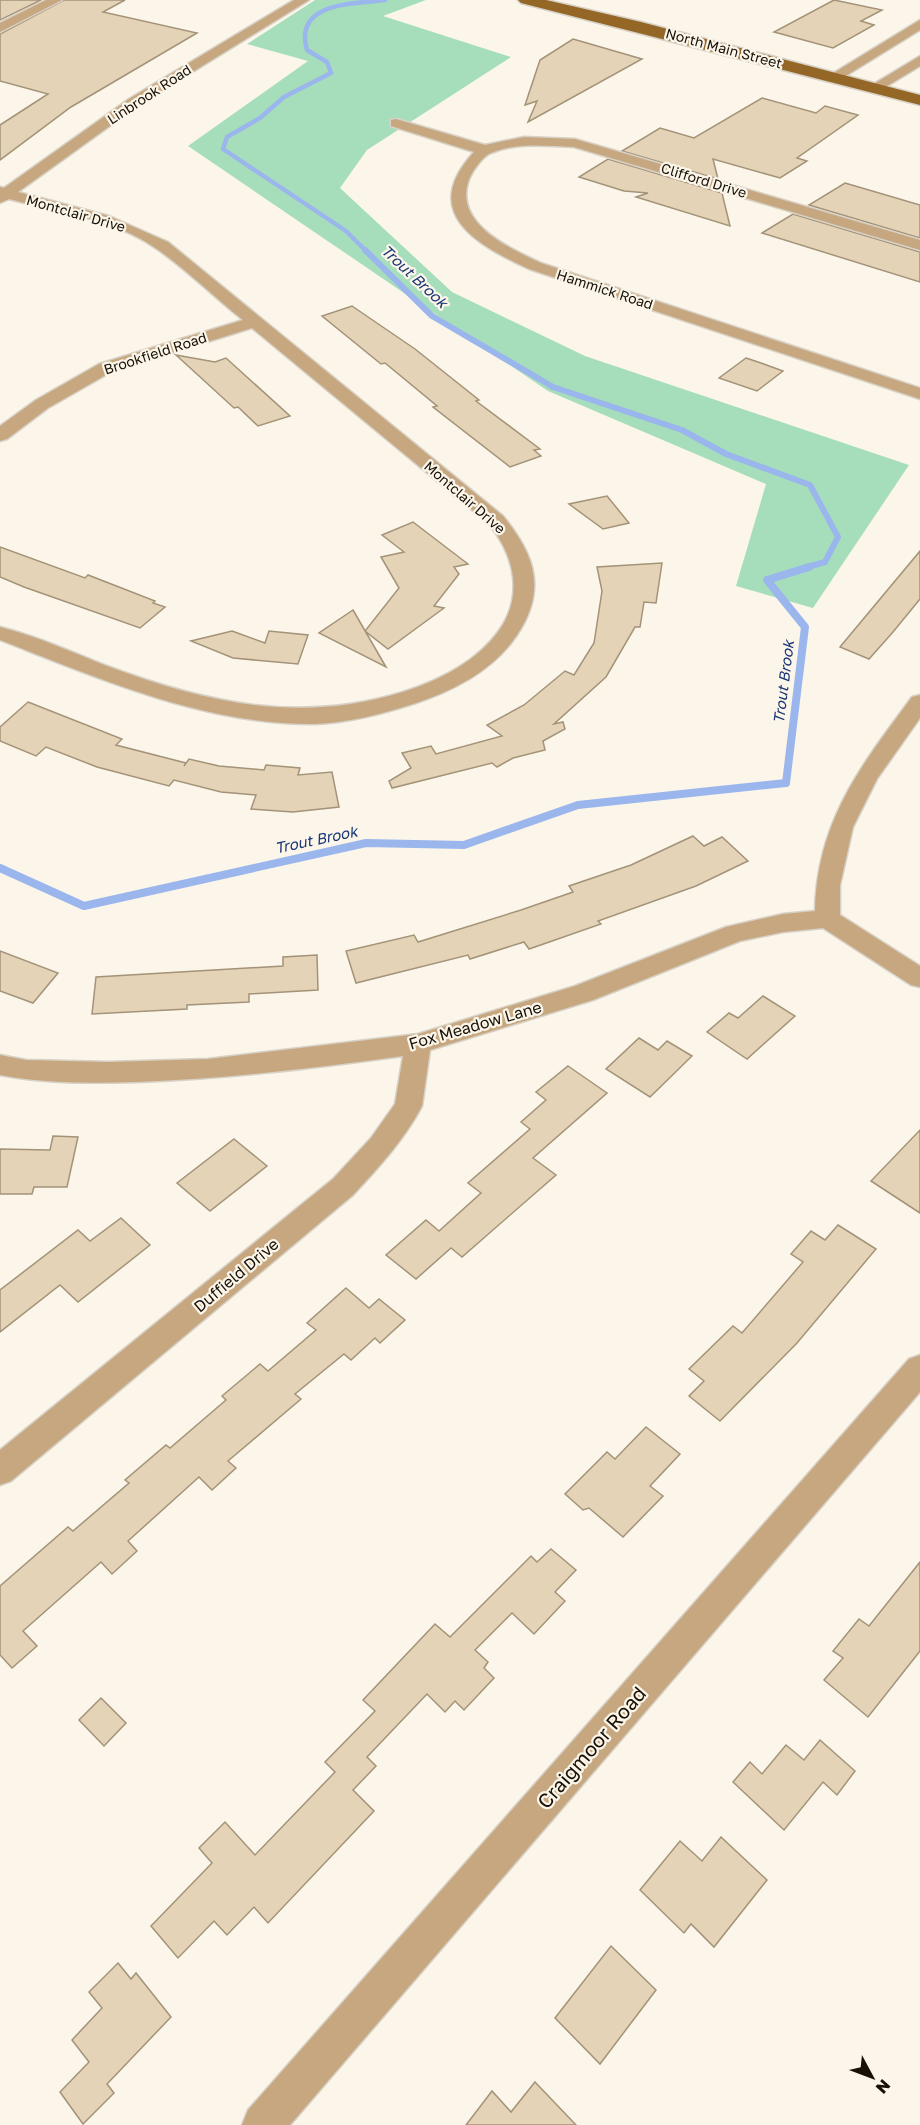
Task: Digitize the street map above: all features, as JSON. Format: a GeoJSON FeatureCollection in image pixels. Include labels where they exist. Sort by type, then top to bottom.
{"type":"FeatureCollection","features":[{"type":"Feature","properties":{"kind":"main road","name":"North Main Street"},"geometry":{"type":"LineString","coordinates":[[526,0],[641,27],[920,100]]}},
{"type":"Feature","properties":{"kind":"street"},"geometry":{"type":"LineString","coordinates":[[0,28],[56,0]]}},
{"type":"Feature","properties":{"kind":"street","name":"Linbrook Road"},"geometry":{"type":"LineString","coordinates":[[2,195],[134,102],[303,0]]}},
{"type":"Feature","properties":{"kind":"street"},"geometry":{"type":"LineString","coordinates":[[834,77],[920,24]]}},
{"type":"Feature","properties":{"kind":"street"},"geometry":{"type":"LineString","coordinates":[[874,88],[920,60]]}},
{"type":"Feature","properties":{"kind":"street"},"geometry":{"type":"LineString","coordinates":[[396,123],[484,150]]}},
{"type":"Feature","properties":{"kind":"street","name":"Clifford Drive"},"geometry":{"type":"LineString","coordinates":[[484,150],[524,141],[575,143],[920,245]]}},
{"type":"Feature","properties":{"kind":"street","name":"Hammick Road"},"geometry":{"type":"LineString","coordinates":[[484,150],[463,172],[456,197],[458,207],[467,223],[505,253],[535,266],[920,394]]}},
{"type":"Feature","properties":{"kind":"street","name":"Montclair Drive"},"geometry":{"type":"LineString","coordinates":[[0,633],[186,701],[272,717],[341,713],[412,698],[451,681],[469,669],[511,630],[525,600],[526,586],[520,555],[507,532],[496,520],[178,258],[146,236],[103,218],[2,195]]}},
{"type":"Feature","properties":{"kind":"street","name":"Brookfield Road"},"geometry":{"type":"LineString","coordinates":[[0,435],[42,404],[105,368],[254,322]]}},
{"type":"Feature","properties":{"kind":"street"},"geometry":{"type":"LineString","coordinates":[[920,702],[858,788],[843,815],[826,893],[827,919],[920,978]]}},
{"type":"Feature","properties":{"kind":"street","name":"Fox Meadow Lane"},"geometry":{"type":"LineString","coordinates":[[0,1065],[27,1070],[109,1072],[208,1068],[308,1059],[418,1044],[584,993],[735,933],[783,923],[827,919]]}},
{"type":"Feature","properties":{"kind":"street","name":"Duffield Drive"},"geometry":{"type":"LineString","coordinates":[[0,1470],[343,1187],[381,1146],[408,1106],[418,1044]]}},
{"type":"Feature","properties":{"kind":"street","name":"Craigmoor Road"},"geometry":{"type":"LineString","coordinates":[[263,2125],[920,1369]]}},
{"type":"Feature","properties":{"kind":"green space"},"geometry":{"type":"Polygon","coordinates":[[[315,0],[426,0],[383,16],[511,57],[367,150],[340,188],[452,292],[585,356],[909,465],[813,608],[736,586],[766,484],[548,391],[188,146],[308,61],[247,44],[315,0]]]}},
{"type":"Feature","properties":{"kind":"building"},"geometry":{"type":"Polygon","coordinates":[[[0,0],[41,0],[0,20],[0,0]]]}},
{"type":"Feature","properties":{"kind":"building"},"geometry":{"type":"Polygon","coordinates":[[[64,0],[125,0],[103,12],[197,33],[71,107],[0,160],[0,125],[48,94],[0,81],[0,34],[64,0]]]}},
{"type":"Feature","properties":{"kind":"building"},"geometry":{"type":"Polygon","coordinates":[[[834,0],[882,10],[861,21],[874,25],[833,48],[774,32],[834,0]]]}},
{"type":"Feature","properties":{"kind":"building"},"geometry":{"type":"Polygon","coordinates":[[[573,39],[642,59],[528,122],[537,101],[525,105],[540,60],[573,39]]]}},
{"type":"Feature","properties":{"kind":"building"},"geometry":{"type":"Polygon","coordinates":[[[762,98],[816,113],[825,106],[858,115],[797,158],[807,161],[780,178],[713,159],[718,179],[622,151],[660,128],[694,138],[762,98]]]}},
{"type":"Feature","properties":{"kind":"building"},"geometry":{"type":"Polygon","coordinates":[[[608,159],[722,193],[730,226],[636,197],[648,193],[624,191],[579,177],[608,159]]]}},
{"type":"Feature","properties":{"kind":"building"},"geometry":{"type":"Polygon","coordinates":[[[845,183],[920,205],[920,238],[809,205],[845,183]]]}},
{"type":"Feature","properties":{"kind":"building"},"geometry":{"type":"Polygon","coordinates":[[[793,214],[920,252],[920,282],[762,233],[793,214]]]}},
{"type":"Feature","properties":{"kind":"building"},"geometry":{"type":"Polygon","coordinates":[[[352,306],[415,349],[479,400],[476,401],[540,449],[534,450],[541,456],[510,467],[433,407],[437,406],[385,363],[381,364],[322,316],[352,306]]]}},
{"type":"Feature","properties":{"kind":"building"},"geometry":{"type":"Polygon","coordinates":[[[176,355],[215,362],[226,358],[290,416],[258,426],[238,407],[234,408],[176,355]]]}},
{"type":"Feature","properties":{"kind":"building"},"geometry":{"type":"Polygon","coordinates":[[[746,358],[783,371],[757,391],[719,378],[746,358]]]}},
{"type":"Feature","properties":{"kind":"building"},"geometry":{"type":"Polygon","coordinates":[[[607,496],[629,523],[603,529],[569,504],[607,496]]]}},
{"type":"Feature","properties":{"kind":"building"},"geometry":{"type":"Polygon","coordinates":[[[413,522],[468,564],[454,567],[459,574],[434,606],[444,608],[388,649],[365,631],[399,588],[381,557],[404,552],[382,535],[413,522]]]}},
{"type":"Feature","properties":{"kind":"building"},"geometry":{"type":"Polygon","coordinates":[[[0,547],[85,578],[88,575],[165,607],[140,628],[24,587],[0,577],[0,547]]]}},
{"type":"Feature","properties":{"kind":"building"},"geometry":{"type":"Polygon","coordinates":[[[920,551],[920,599],[893,632],[869,659],[840,647],[920,551]]]}},
{"type":"Feature","properties":{"kind":"building"},"geometry":{"type":"Polygon","coordinates":[[[662,563],[656,603],[644,602],[640,627],[635,627],[606,677],[554,724],[563,722],[565,729],[543,741],[545,750],[513,758],[497,767],[492,763],[392,788],[389,781],[411,768],[402,753],[431,746],[436,754],[502,736],[487,725],[524,705],[565,671],[574,675],[594,643],[602,591],[597,567],[662,563]]]}},
{"type":"Feature","properties":{"kind":"building"},"geometry":{"type":"Polygon","coordinates":[[[353,610],[386,667],[319,633],[353,610]]]}},
{"type":"Feature","properties":{"kind":"building"},"geometry":{"type":"Polygon","coordinates":[[[232,631],[265,643],[269,631],[308,635],[298,664],[233,658],[191,641],[232,631]]]}},
{"type":"Feature","properties":{"kind":"building"},"geometry":{"type":"Polygon","coordinates":[[[28,702],[122,739],[116,745],[186,763],[184,766],[189,759],[219,766],[264,770],[266,765],[300,768],[298,775],[332,772],[339,807],[293,812],[251,809],[256,795],[221,792],[174,780],[169,786],[97,767],[46,747],[36,756],[0,741],[0,727],[28,702]]]}},
{"type":"Feature","properties":{"kind":"building"},"geometry":{"type":"Polygon","coordinates":[[[693,836],[704,846],[722,837],[748,861],[696,886],[598,921],[601,924],[529,949],[524,942],[470,959],[468,955],[356,983],[346,951],[414,935],[418,942],[521,910],[573,892],[569,886],[631,865],[693,836]]]}},
{"type":"Feature","properties":{"kind":"building"},"geometry":{"type":"Polygon","coordinates":[[[0,951],[58,973],[33,1003],[0,991],[0,951]]]}},
{"type":"Feature","properties":{"kind":"building"},"geometry":{"type":"Polygon","coordinates":[[[317,955],[318,990],[249,994],[249,1002],[187,1005],[187,1009],[92,1014],[96,977],[283,966],[283,957],[317,955]]]}},
{"type":"Feature","properties":{"kind":"building"},"geometry":{"type":"Polygon","coordinates":[[[763,996],[795,1016],[747,1059],[707,1032],[729,1013],[738,1018],[763,996]]]}},
{"type":"Feature","properties":{"kind":"building"},"geometry":{"type":"Polygon","coordinates":[[[639,1038],[658,1050],[667,1041],[692,1056],[650,1097],[606,1069],[639,1038]]]}},
{"type":"Feature","properties":{"kind":"building"},"geometry":{"type":"Polygon","coordinates":[[[568,1066],[607,1093],[533,1158],[556,1175],[462,1257],[451,1248],[416,1279],[386,1255],[426,1220],[439,1231],[481,1193],[468,1183],[530,1129],[521,1122],[546,1100],[536,1092],[568,1066]]]}},
{"type":"Feature","properties":{"kind":"building"},"geometry":{"type":"Polygon","coordinates":[[[920,1130],[920,1213],[871,1181],[920,1130]]]}},
{"type":"Feature","properties":{"kind":"building"},"geometry":{"type":"Polygon","coordinates":[[[53,1136],[78,1137],[67,1187],[34,1187],[32,1194],[0,1194],[0,1149],[50,1150],[53,1136]]]}},
{"type":"Feature","properties":{"kind":"building"},"geometry":{"type":"Polygon","coordinates":[[[234,1139],[267,1166],[210,1211],[177,1183],[234,1139]]]}},
{"type":"Feature","properties":{"kind":"building"},"geometry":{"type":"Polygon","coordinates":[[[121,1218],[150,1245],[78,1302],[60,1285],[0,1332],[0,1290],[78,1230],[90,1241],[121,1218]]]}},
{"type":"Feature","properties":{"kind":"building"},"geometry":{"type":"Polygon","coordinates":[[[838,1225],[876,1249],[797,1343],[720,1421],[689,1396],[704,1381],[689,1369],[733,1326],[742,1333],[803,1262],[791,1254],[811,1231],[825,1240],[838,1225]]]}},
{"type":"Feature","properties":{"kind":"building"},"geometry":{"type":"Polygon","coordinates":[[[346,1288],[369,1308],[379,1299],[405,1320],[380,1343],[375,1338],[351,1360],[344,1354],[295,1394],[301,1399],[228,1461],[236,1468],[212,1490],[199,1477],[128,1541],[137,1551],[112,1574],[101,1562],[23,1631],[37,1646],[12,1668],[0,1655],[0,1586],[68,1527],[73,1531],[129,1483],[125,1480],[166,1445],[170,1448],[226,1400],[222,1396],[260,1364],[268,1371],[316,1330],[307,1323],[346,1288]]]}},
{"type":"Feature","properties":{"kind":"building"},"geometry":{"type":"Polygon","coordinates":[[[646,1427],[680,1454],[650,1486],[663,1496],[623,1537],[589,1508],[583,1510],[565,1494],[607,1452],[615,1459],[646,1427]]]}},
{"type":"Feature","properties":{"kind":"building"},"geometry":{"type":"Polygon","coordinates":[[[551,1549],[576,1570],[555,1592],[565,1601],[534,1634],[512,1613],[475,1650],[488,1662],[484,1668],[494,1678],[464,1710],[455,1701],[445,1712],[427,1694],[367,1757],[376,1766],[353,1790],[374,1811],[268,1923],[254,1907],[227,1935],[214,1921],[178,1958],[151,1926],[212,1863],[199,1848],[225,1822],[255,1855],[335,1772],[325,1762],[375,1711],[363,1700],[435,1624],[450,1637],[531,1556],[537,1562],[551,1549]]]}},
{"type":"Feature","properties":{"kind":"building"},"geometry":{"type":"Polygon","coordinates":[[[920,1562],[920,1651],[868,1717],[824,1680],[843,1658],[833,1651],[859,1619],[869,1626],[920,1562]]]}},
{"type":"Feature","properties":{"kind":"building"},"geometry":{"type":"Polygon","coordinates":[[[101,1698],[126,1723],[104,1746],[79,1720],[101,1698]]]}},
{"type":"Feature","properties":{"kind":"building"},"geometry":{"type":"Polygon","coordinates":[[[820,1740],[855,1771],[837,1795],[823,1782],[784,1830],[733,1782],[750,1762],[762,1774],[786,1745],[804,1760],[820,1740]]]}},
{"type":"Feature","properties":{"kind":"building"},"geometry":{"type":"Polygon","coordinates":[[[721,1837],[767,1880],[714,1947],[691,1924],[684,1933],[640,1890],[680,1841],[702,1861],[721,1837]]]}},
{"type":"Feature","properties":{"kind":"building"},"geometry":{"type":"Polygon","coordinates":[[[611,1946],[656,1990],[600,2064],[555,2018],[611,1946]]]}},
{"type":"Feature","properties":{"kind":"building"},"geometry":{"type":"Polygon","coordinates":[[[118,1963],[131,1979],[136,1973],[171,2017],[107,2084],[114,2093],[83,2124],[60,2092],[89,2062],[72,2040],[102,2008],[89,1992],[118,1963]]]}},
{"type":"Feature","properties":{"kind":"building"},"geometry":{"type":"Polygon","coordinates":[[[535,2082],[576,2125],[466,2125],[492,2091],[511,2112],[535,2082]]]}},
{"type":"Feature","properties":{"kind":"waterway","name":"Trout Brook"},"geometry":{"type":"LineString","coordinates":[[365,250],[346,231],[223,149],[227,137],[260,118],[284,97],[331,73],[327,62],[307,50],[305,34],[309,23],[317,14],[343,5],[385,0]]}},
{"type":"Feature","properties":{"kind":"waterway","name":"Trout Brook"},"geometry":{"type":"LineString","coordinates":[[365,250],[432,316],[553,387],[682,430],[726,454],[810,485],[838,537],[825,562],[804,568]]}},
{"type":"Feature","properties":{"kind":"waterway","name":"Trout Brook"},"geometry":{"type":"LineString","coordinates":[[0,868],[84,906],[366,843],[464,845],[578,805],[786,783],[805,627],[767,580],[809,567]]}}]}
